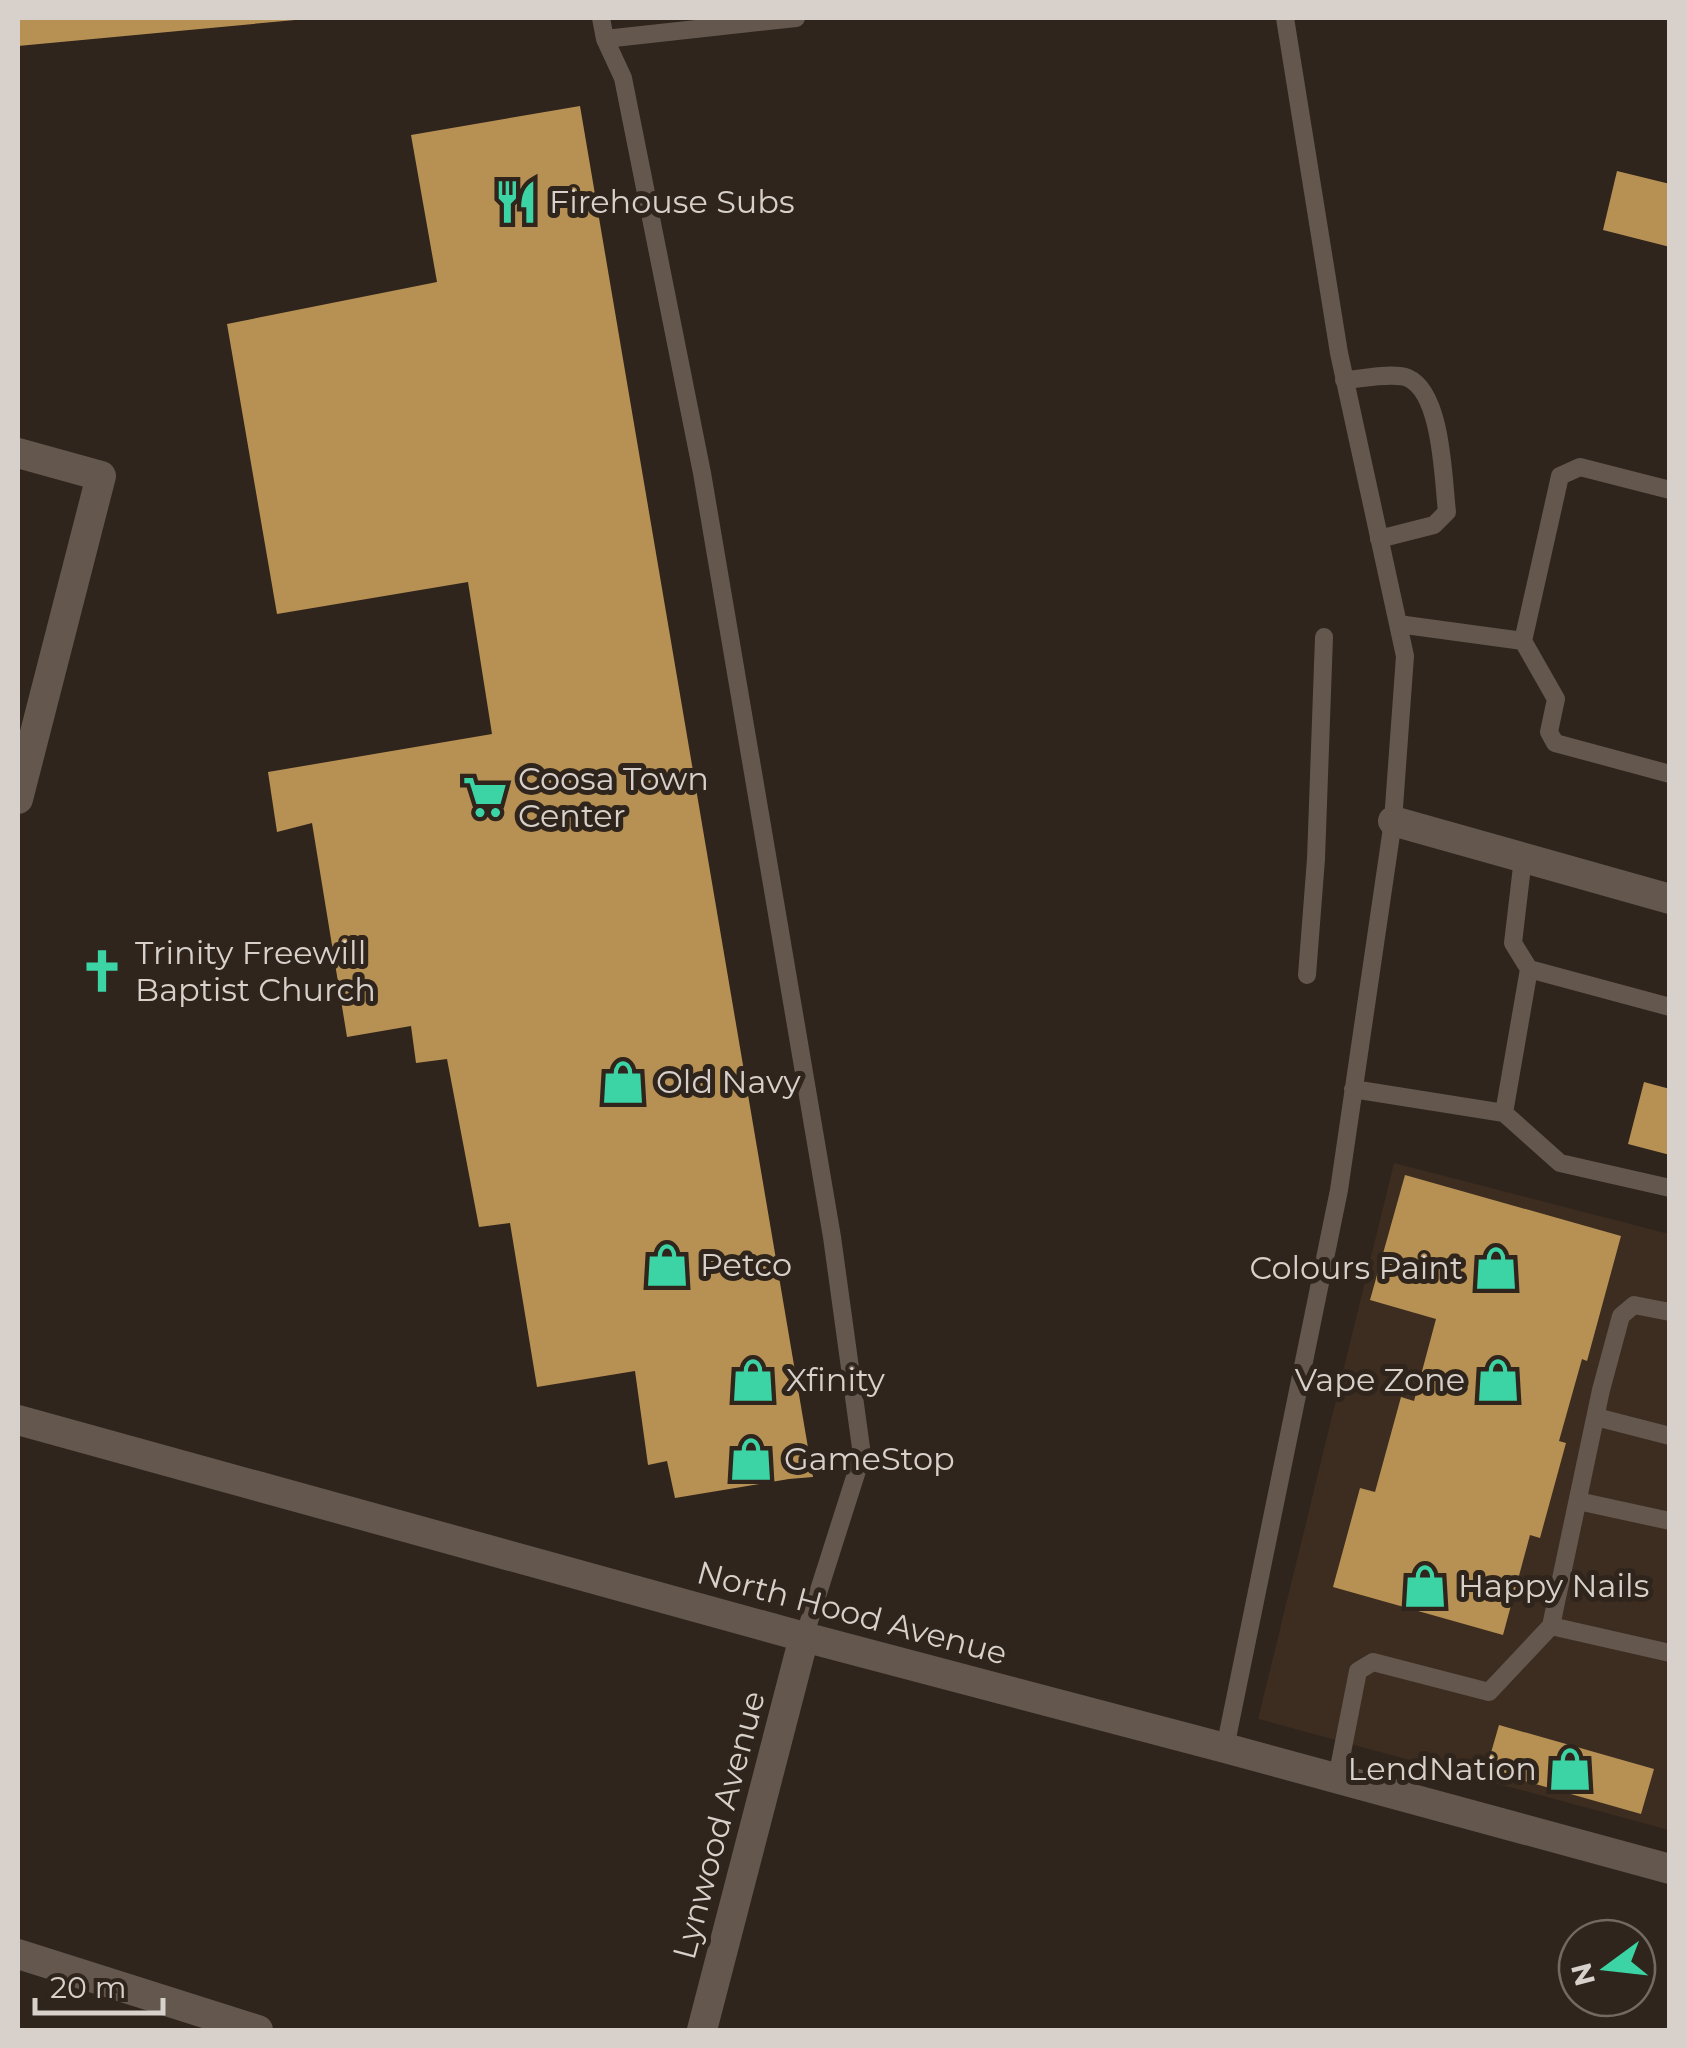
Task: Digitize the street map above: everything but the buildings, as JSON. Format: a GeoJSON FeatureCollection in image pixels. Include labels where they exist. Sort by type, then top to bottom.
{"type":"FeatureCollection","features":[{"type":"Feature","properties":{"kind":"street"},"geometry":{"type":"LineString","coordinates":[[18,453],[100,476],[18,798]]}},
{"type":"Feature","properties":{"kind":"street"},"geometry":{"type":"LineString","coordinates":[[1392,821],[1670,899]]}},
{"type":"Feature","properties":{"kind":"street","name":"North Hood Avenue"},"geometry":{"type":"LineString","coordinates":[[18,1420],[804,1637],[1670,1869]]}},
{"type":"Feature","properties":{"kind":"street","name":"Lynwood Avenue"},"geometry":{"type":"LineString","coordinates":[[702,2030],[804,1637]]}},
{"type":"Feature","properties":{"kind":"street"},"geometry":{"type":"LineString","coordinates":[[18,1954],[258,2030]]}},
{"type":"Feature","properties":{"kind":"lane"},"geometry":{"type":"LineString","coordinates":[[601,18],[605,39],[623,78],[702,473],[832,1237],[862,1455],[804,1637]]}},
{"type":"Feature","properties":{"kind":"lane"},"geometry":{"type":"LineString","coordinates":[[605,39],[796,18]]}},
{"type":"Feature","properties":{"kind":"lane"},"geometry":{"type":"LineString","coordinates":[[1225,1748],[1337,1198],[1392,821],[1405,656],[1344,380],[1284,18]]}},
{"type":"Feature","properties":{"kind":"lane"},"geometry":{"type":"LineString","coordinates":[[1344,380],[1404,376],[1418,384],[1429,400],[1435,421],[1447,512],[1434,525],[1379,539]]}},
{"type":"Feature","properties":{"kind":"lane"},"geometry":{"type":"LineString","coordinates":[[1670,490],[1580,467],[1560,476],[1523,641],[1556,699],[1549,732],[1555,743],[1670,774]]}},
{"type":"Feature","properties":{"kind":"lane"},"geometry":{"type":"LineString","coordinates":[[1398,624],[1523,641]]}},
{"type":"Feature","properties":{"kind":"lane"},"geometry":{"type":"LineString","coordinates":[[1307,976],[1316,859],[1324,637]]}},
{"type":"Feature","properties":{"kind":"lane"},"geometry":{"type":"LineString","coordinates":[[1504,1113],[1528,969],[1513,943],[1523,858]]}},
{"type":"Feature","properties":{"kind":"lane"},"geometry":{"type":"LineString","coordinates":[[1528,969],[1670,1006]]}},
{"type":"Feature","properties":{"kind":"lane"},"geometry":{"type":"LineString","coordinates":[[1353,1089],[1504,1113],[1560,1164],[1670,1188]]}},
{"type":"Feature","properties":{"kind":"lane"},"geometry":{"type":"LineString","coordinates":[[1336,1778],[1358,1672],[1372,1662],[1490,1692],[1551,1626],[1622,1316],[1634,1305],[1670,1312]]}},
{"type":"Feature","properties":{"kind":"lane"},"geometry":{"type":"LineString","coordinates":[[1596,1417],[1670,1436]]}},
{"type":"Feature","properties":{"kind":"lane"},"geometry":{"type":"LineString","coordinates":[[1578,1501],[1670,1521]]}},
{"type":"Feature","properties":{"kind":"lane"},"geometry":{"type":"LineString","coordinates":[[1551,1626],[1670,1653]]}},
{"type":"Feature","properties":{"kind":"shaded area"},"geometry":{"type":"Polygon","coordinates":[[[1394,1163],[1669,1234],[1669,1830],[1258,1719],[1394,1163]]]}},
{"type":"Feature","properties":{"kind":"place","name":"Firehouse Subs"},"geometry":{"type":"Point","coordinates":[516,202]}},
{"type":"Feature","properties":{"kind":"place","name":"Coosa Town Center"},"geometry":{"type":"Point","coordinates":[485,797]}},
{"type":"Feature","properties":{"kind":"place","name":"Trinity Freewill Baptist Church"},"geometry":{"type":"Point","coordinates":[102,971]}},
{"type":"Feature","properties":{"kind":"place","name":"Old Navy"},"geometry":{"type":"Point","coordinates":[623,1082]}},
{"type":"Feature","properties":{"kind":"place","name":"Petco"},"geometry":{"type":"Point","coordinates":[667,1265]}},
{"type":"Feature","properties":{"kind":"place","name":"Colours Paint"},"geometry":{"type":"Point","coordinates":[1496,1268]}},
{"type":"Feature","properties":{"kind":"place","name":"Xfinity"},"geometry":{"type":"Point","coordinates":[753,1380]}},
{"type":"Feature","properties":{"kind":"place","name":"Vape Zone"},"geometry":{"type":"Point","coordinates":[1498,1380]}},
{"type":"Feature","properties":{"kind":"place","name":"GameStop"},"geometry":{"type":"Point","coordinates":[751,1459]}},
{"type":"Feature","properties":{"kind":"place","name":"Happy Nails"},"geometry":{"type":"Point","coordinates":[1425,1586]}},
{"type":"Feature","properties":{"kind":"place","name":"LendNation"},"geometry":{"type":"Point","coordinates":[1570,1769]}}]}
